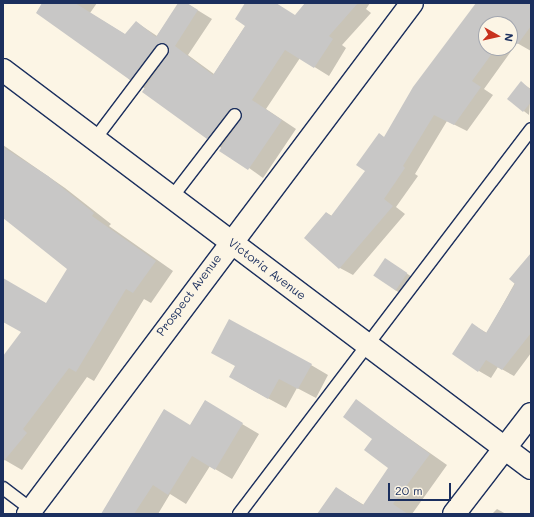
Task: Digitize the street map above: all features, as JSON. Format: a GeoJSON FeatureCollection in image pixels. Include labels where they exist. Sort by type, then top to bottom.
{"type":"FeatureCollection","features":[{"type":"Feature","properties":{"kind":"street","name":"Prospect Avenue"},"geometry":{"type":"LineString","coordinates":[[30,512],[230,241],[412,3]]}},
{"type":"Feature","properties":{"kind":"street","name":"Victoria Avenue"},"geometry":{"type":"LineString","coordinates":[[3,70],[369,344],[531,468]]}},
{"type":"Feature","properties":{"kind":"street"},"geometry":{"type":"LineString","coordinates":[[454,514],[531,414]]}},
{"type":"Feature","properties":{"kind":"lane"},"geometry":{"type":"LineString","coordinates":[[95,139],[162,50]]}},
{"type":"Feature","properties":{"kind":"lane"},"geometry":{"type":"LineString","coordinates":[[172,197],[235,114]]}},
{"type":"Feature","properties":{"kind":"lane"},"geometry":{"type":"LineString","coordinates":[[239,514],[531,129]]}},
{"type":"Feature","properties":{"kind":"lane"},"geometry":{"type":"LineString","coordinates":[[3,488],[30,512]]}},
{"type":"Feature","properties":{"kind":"building"},"geometry":{"type":"Polygon","coordinates":[[[42,3],[75,3],[125,34],[136,21],[156,37],[178,3],[187,3],[198,10],[175,46],[213,75],[245,26],[235,19],[245,3],[276,3],[295,15],[305,3],[358,3],[329,36],[333,39],[314,68],[285,50],[252,100],[282,120],[248,170],[219,151],[241,119],[239,109],[229,110],[207,139],[142,92],[168,54],[167,44],[156,45],[130,80],[36,13],[42,3]]]}},
{"type":"Feature","properties":{"kind":"building"},"geometry":{"type":"Polygon","coordinates":[[[476,3],[531,3],[531,26],[518,44],[518,16],[478,16],[478,56],[490,56],[472,81],[481,87],[454,125],[434,115],[403,166],[405,168],[384,199],[393,206],[339,269],[304,238],[326,212],[331,216],[365,171],[356,165],[379,133],[384,137],[413,87],[476,3]]]}},
{"type":"Feature","properties":{"kind":"building"},"geometry":{"type":"Polygon","coordinates":[[[521,81],[531,90],[531,102],[523,112],[507,99],[521,81]]]}},
{"type":"Feature","properties":{"kind":"building"},"geometry":{"type":"Polygon","coordinates":[[[3,147],[48,176],[94,213],[92,216],[156,261],[133,293],[126,289],[76,372],[69,368],[23,429],[27,433],[3,462],[3,356],[21,332],[3,322],[3,278],[46,303],[67,269],[3,218],[3,147]]]}},
{"type":"Feature","properties":{"kind":"building"},"geometry":{"type":"Polygon","coordinates":[[[531,253],[531,333],[502,370],[486,360],[478,372],[452,354],[472,323],[486,333],[515,284],[509,279],[531,253]]]}},
{"type":"Feature","properties":{"kind":"building"},"geometry":{"type":"Polygon","coordinates":[[[385,258],[407,273],[396,291],[373,275],[385,258]]]}},
{"type":"Feature","properties":{"kind":"building"},"geometry":{"type":"Polygon","coordinates":[[[229,319],[312,364],[298,389],[279,379],[268,399],[229,377],[235,366],[211,353],[229,319]]]}},
{"type":"Feature","properties":{"kind":"building"},"geometry":{"type":"Polygon","coordinates":[[[356,399],[430,454],[393,504],[408,514],[317,514],[336,487],[363,505],[388,468],[364,450],[372,439],[343,417],[356,399]]]}},
{"type":"Feature","properties":{"kind":"building"},"geometry":{"type":"Polygon","coordinates":[[[205,400],[243,423],[215,470],[192,456],[168,495],[153,485],[134,514],[101,514],[164,409],[190,425],[205,400]]]}}]}
